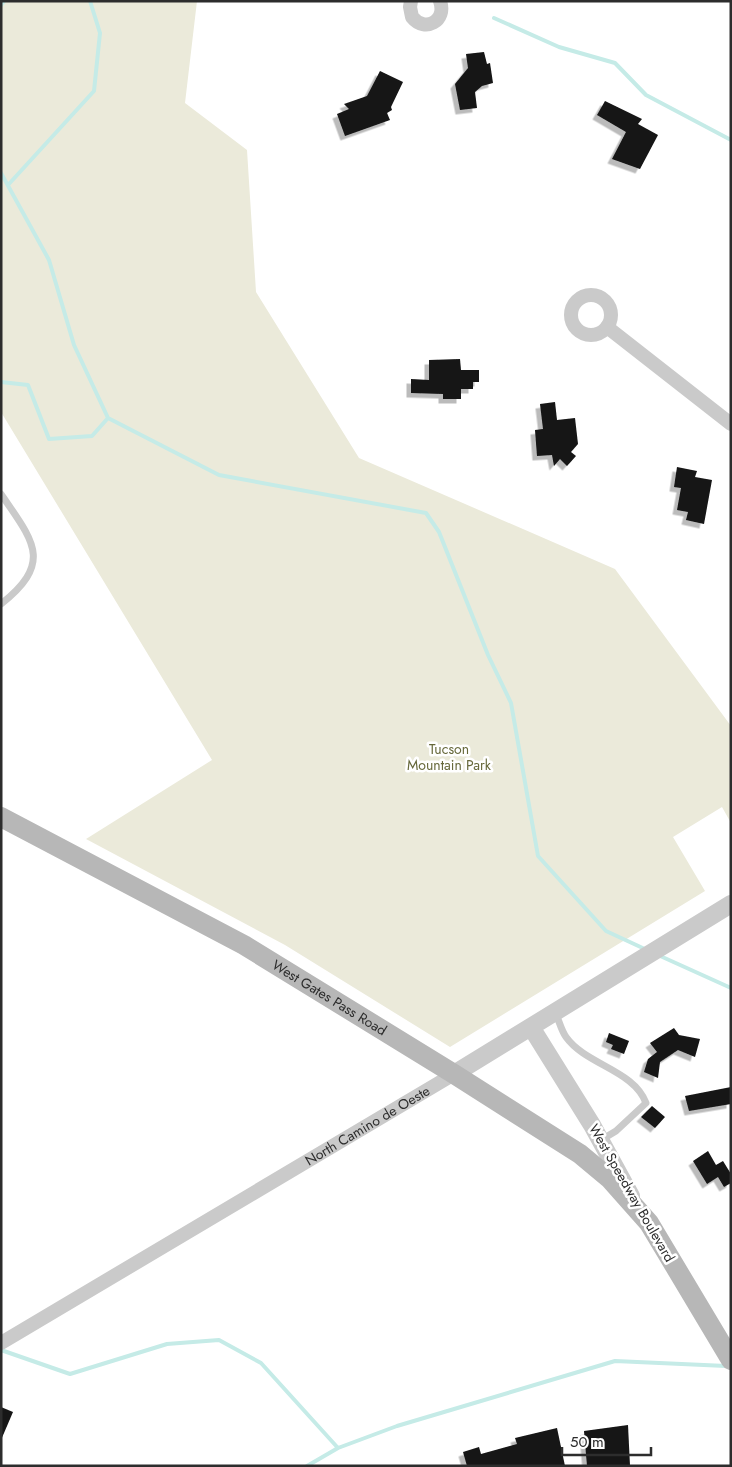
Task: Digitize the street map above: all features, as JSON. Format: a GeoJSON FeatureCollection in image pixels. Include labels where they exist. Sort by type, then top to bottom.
{"type":"FeatureCollection","features":[{"type":"Feature","properties":{"kind":"main road","name":"West Gates Pass Road"},"geometry":{"type":"LineString","coordinates":[[1,817],[244,945],[454,1074],[580,1154],[610,1179],[637,1208]]}},
{"type":"Feature","properties":{"kind":"main road","name":"West Speedway Boulevard"},"geometry":{"type":"LineString","coordinates":[[637,1208],[649,1223],[728,1356]]}},
{"type":"Feature","properties":{"kind":"street"},"geometry":{"type":"LineString","coordinates":[[411,1],[412,17],[415,21],[425,25],[431,24],[439,18],[442,13],[442,2]]}},
{"type":"Feature","properties":{"kind":"street"},"geometry":{"type":"LineString","coordinates":[[607,327],[731,424]]}},
{"type":"Feature","properties":{"kind":"street","name":"North Camino de Oeste"},"geometry":{"type":"LineString","coordinates":[[1,1343],[454,1074],[731,904]]}},
{"type":"Feature","properties":{"kind":"street","name":"West Speedway Boulevard"},"geometry":{"type":"LineString","coordinates":[[531,1026],[601,1140],[637,1208]]}},
{"type":"Feature","properties":{"kind":"lane"},"geometry":{"type":"LineString","coordinates":[[1,494],[27,534],[34,554],[32,569],[26,581],[1,604]]}},
{"type":"Feature","properties":{"kind":"lane"},"geometry":{"type":"LineString","coordinates":[[555,1012],[566,1037],[586,1054],[642,1092],[646,1103],[616,1131],[601,1140]]}},
{"type":"Feature","properties":{"kind":"green space","name":"Tucson Mountain Park"},"geometry":{"type":"Polygon","coordinates":[[[1,1],[197,1],[185,103],[247,150],[256,292],[359,458],[615,569],[731,726],[731,823],[722,807],[673,837],[705,891],[450,1047],[285,945],[86,839],[212,760],[1,412],[1,1]]]}},
{"type":"Feature","properties":{"kind":"building"},"geometry":{"type":"Polygon","coordinates":[[[484,52],[487,64],[490,63],[493,83],[482,86],[475,92],[477,108],[460,110],[455,84],[468,68],[466,54],[484,52]]]}},
{"type":"Feature","properties":{"kind":"building"},"geometry":{"type":"Polygon","coordinates":[[[380,71],[403,82],[391,107],[392,110],[387,113],[390,120],[345,136],[337,114],[349,109],[344,104],[367,96],[380,71]]]}},
{"type":"Feature","properties":{"kind":"building"},"geometry":{"type":"Polygon","coordinates":[[[605,101],[642,119],[638,124],[658,135],[640,169],[612,159],[626,132],[597,115],[605,101]]]}},
{"type":"Feature","properties":{"kind":"building"},"geometry":{"type":"Polygon","coordinates":[[[460,359],[461,370],[479,370],[479,382],[473,382],[473,389],[461,389],[461,399],[443,399],[443,394],[411,393],[411,379],[429,380],[429,360],[460,359]]]}},
{"type":"Feature","properties":{"kind":"building"},"geometry":{"type":"Polygon","coordinates":[[[555,402],[557,420],[575,418],[578,444],[571,452],[576,456],[567,466],[560,459],[554,466],[552,455],[537,456],[535,430],[543,429],[540,404],[555,402]]]}},
{"type":"Feature","properties":{"kind":"building"},"geometry":{"type":"Polygon","coordinates":[[[677,467],[697,471],[695,477],[712,480],[704,524],[686,520],[688,512],[677,510],[681,488],[674,487],[677,467]]]}},
{"type":"Feature","properties":{"kind":"building"},"geometry":{"type":"Polygon","coordinates":[[[674,1028],[679,1035],[700,1039],[695,1057],[678,1050],[660,1062],[658,1078],[644,1072],[648,1059],[657,1052],[650,1043],[674,1028]]]}},
{"type":"Feature","properties":{"kind":"building"},"geometry":{"type":"Polygon","coordinates":[[[609,1033],[629,1041],[624,1054],[611,1049],[613,1045],[606,1042],[609,1033]]]}},
{"type":"Feature","properties":{"kind":"building"},"geometry":{"type":"Polygon","coordinates":[[[731,1087],[731,1104],[689,1111],[685,1096],[731,1087]]]}},
{"type":"Feature","properties":{"kind":"building"},"geometry":{"type":"Polygon","coordinates":[[[652,1106],[665,1117],[655,1128],[641,1117],[652,1106]]]}},
{"type":"Feature","properties":{"kind":"building"},"geometry":{"type":"Polygon","coordinates":[[[708,1151],[716,1165],[723,1161],[731,1174],[731,1183],[724,1187],[718,1177],[707,1184],[693,1161],[708,1151]]]}},
{"type":"Feature","properties":{"kind":"building"},"geometry":{"type":"Polygon","coordinates":[[[1,1407],[13,1412],[1,1440],[1,1407]]]}},
{"type":"Feature","properties":{"kind":"building"},"geometry":{"type":"Polygon","coordinates":[[[628,1425],[630,1466],[587,1466],[584,1431],[628,1425]]]}},
{"type":"Feature","properties":{"kind":"building"},"geometry":{"type":"Polygon","coordinates":[[[557,1428],[565,1466],[467,1466],[463,1452],[479,1447],[481,1454],[517,1444],[515,1438],[557,1428]]]}},
{"type":"Feature","properties":{"kind":"waterway"},"geometry":{"type":"LineString","coordinates":[[1,5],[4,1]]}},
{"type":"Feature","properties":{"kind":"waterway"},"geometry":{"type":"LineString","coordinates":[[8,185],[94,91],[100,33],[90,1]]}},
{"type":"Feature","properties":{"kind":"waterway"},"geometry":{"type":"LineString","coordinates":[[494,18],[559,47],[615,63],[646,95],[731,140]]}},
{"type":"Feature","properties":{"kind":"waterway"},"geometry":{"type":"LineString","coordinates":[[1,173],[49,260],[74,345],[108,418],[219,475],[426,513],[439,532],[488,655],[511,703],[538,856],[606,931],[647,950]]}},
{"type":"Feature","properties":{"kind":"waterway"},"geometry":{"type":"LineString","coordinates":[[1,382],[28,385],[49,439],[92,436],[108,418]]}},
{"type":"Feature","properties":{"kind":"waterway"},"geometry":{"type":"LineString","coordinates":[[658,955],[731,988]]}},
{"type":"Feature","properties":{"kind":"waterway"},"geometry":{"type":"LineString","coordinates":[[1,1350],[70,1374],[167,1344],[219,1340],[261,1363],[338,1448]]}},
{"type":"Feature","properties":{"kind":"waterway"},"geometry":{"type":"LineString","coordinates":[[307,1466],[338,1448],[397,1426],[615,1361],[726,1366]]}}]}
